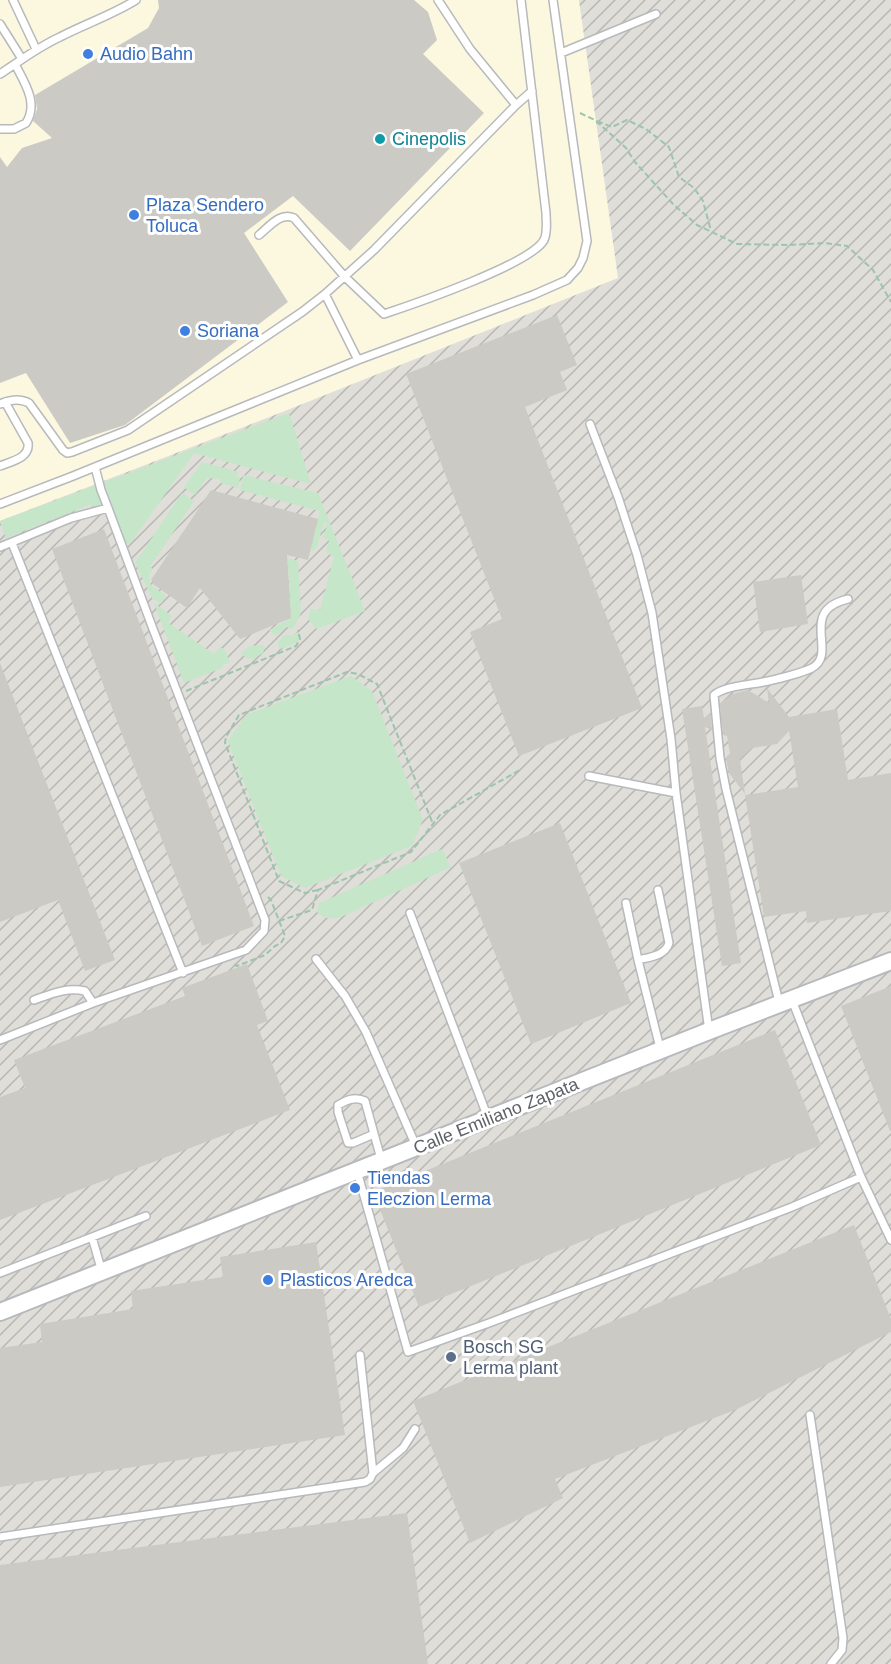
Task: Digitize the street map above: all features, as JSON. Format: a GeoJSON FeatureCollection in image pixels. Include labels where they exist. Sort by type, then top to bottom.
{"type":"FeatureCollection","features":[{"type":"Feature","properties":{"kind":"street","name":"Calle Emiliano Zapata"},"geometry":{"type":"LineString","coordinates":[[0,1312],[891,961]]}},
{"type":"Feature","properties":{"kind":"lane"},"geometry":{"type":"LineString","coordinates":[[13,0],[36,49]]}},
{"type":"Feature","properties":{"kind":"lane"},"geometry":{"type":"LineString","coordinates":[[0,74],[36,49],[119,11],[136,0]]}},
{"type":"Feature","properties":{"kind":"lane"},"geometry":{"type":"LineString","coordinates":[[438,0],[470,49],[516,105]]}},
{"type":"Feature","properties":{"kind":"lane"},"geometry":{"type":"LineString","coordinates":[[260,235],[281,217],[294,218],[345,278],[382,313],[386,314],[476,280],[537,249],[546,234],[546,213],[521,0]]}},
{"type":"Feature","properties":{"kind":"lane"},"geometry":{"type":"LineString","coordinates":[[0,504],[358,360],[567,280],[578,268],[587,241],[553,0]]}},
{"type":"Feature","properties":{"kind":"lane"},"geometry":{"type":"LineString","coordinates":[[561,53],[656,14]]}},
{"type":"Feature","properties":{"kind":"lane"},"geometry":{"type":"LineString","coordinates":[[0,24],[19,62],[30,93],[32,109],[26,123],[14,129],[0,129]]}},
{"type":"Feature","properties":{"kind":"lane"},"geometry":{"type":"LineString","coordinates":[[0,466],[21,458],[28,452],[29,447],[3,403],[20,400],[29,403],[63,450],[68,453],[128,430],[293,318],[345,278],[532,91]]}},
{"type":"Feature","properties":{"kind":"lane"},"geometry":{"type":"LineString","coordinates":[[325,294],[358,360]]}},
{"type":"Feature","properties":{"kind":"lane"},"geometry":{"type":"LineString","coordinates":[[590,423],[637,555],[652,613],[671,739],[676,793],[709,1031]]}},
{"type":"Feature","properties":{"kind":"lane"},"geometry":{"type":"LineString","coordinates":[[0,1030],[2,1039],[93,1003],[246,950],[264,931],[265,916],[153,629],[101,490],[95,467]]}},
{"type":"Feature","properties":{"kind":"lane"},"geometry":{"type":"LineString","coordinates":[[0,548],[71,518],[108,508]]}},
{"type":"Feature","properties":{"kind":"lane"},"geometry":{"type":"LineString","coordinates":[[12,543],[183,973]]}},
{"type":"Feature","properties":{"kind":"lane"},"geometry":{"type":"LineString","coordinates":[[848,599],[828,607],[821,618],[822,650],[818,662],[811,668],[766,682],[721,690],[714,695],[720,758],[726,789],[786,1002],[861,1177],[891,1240]]}},
{"type":"Feature","properties":{"kind":"lane"},"geometry":{"type":"LineString","coordinates":[[589,776],[676,793]]}},
{"type":"Feature","properties":{"kind":"lane"},"geometry":{"type":"LineString","coordinates":[[638,960],[662,954],[669,947],[658,890]]}},
{"type":"Feature","properties":{"kind":"lane"},"geometry":{"type":"LineString","coordinates":[[626,903],[661,1051]]}},
{"type":"Feature","properties":{"kind":"lane"},"geometry":{"type":"LineString","coordinates":[[410,913],[488,1119]]}},
{"type":"Feature","properties":{"kind":"lane"},"geometry":{"type":"LineString","coordinates":[[316,959],[345,996],[366,1032],[417,1147]]}},
{"type":"Feature","properties":{"kind":"lane"},"geometry":{"type":"LineString","coordinates":[[34,1000],[74,988],[85,991],[93,1003]]}},
{"type":"Feature","properties":{"kind":"lane"},"geometry":{"type":"LineString","coordinates":[[374,1134],[348,1143],[338,1105],[358,1098],[365,1101],[374,1134],[381,1162]]}},
{"type":"Feature","properties":{"kind":"lane"},"geometry":{"type":"LineString","coordinates":[[357,1171],[408,1353],[792,1207],[861,1177]]}},
{"type":"Feature","properties":{"kind":"lane"},"geometry":{"type":"LineString","coordinates":[[0,1273],[146,1216]]}},
{"type":"Feature","properties":{"kind":"lane"},"geometry":{"type":"LineString","coordinates":[[92,1237],[102,1272]]}},
{"type":"Feature","properties":{"kind":"lane"},"geometry":{"type":"LineString","coordinates":[[360,1355],[373,1473]]}},
{"type":"Feature","properties":{"kind":"lane"},"geometry":{"type":"LineString","coordinates":[[810,1415],[843,1638],[842,1650],[831,1664]]}},
{"type":"Feature","properties":{"kind":"lane"},"geometry":{"type":"LineString","coordinates":[[0,1537],[365,1482],[403,1448],[415,1429]]}},
{"type":"Feature","properties":{"kind":"path"},"geometry":{"type":"LineString","coordinates":[[569,109],[612,127],[627,120],[646,129],[669,147],[679,177],[694,188],[703,201],[711,231]]}},
{"type":"Feature","properties":{"kind":"path"},"geometry":{"type":"LineString","coordinates":[[595,120],[626,148],[635,162],[673,204],[698,225],[737,244],[825,243],[847,246],[873,270],[891,302]]}},
{"type":"Feature","properties":{"kind":"path"},"geometry":{"type":"LineString","coordinates":[[181,692],[296,646],[300,639],[298,630]]}},
{"type":"Feature","properties":{"kind":"path"},"geometry":{"type":"LineString","coordinates":[[433,824],[377,684],[358,674],[348,672],[239,715],[226,737],[225,743],[279,881],[305,893],[318,890],[411,852],[433,824],[440,815],[520,770]]}},
{"type":"Feature","properties":{"kind":"path"},"geometry":{"type":"LineString","coordinates":[[279,921],[312,910],[318,890]]}},
{"type":"Feature","properties":{"kind":"shaded area"},"geometry":{"type":"Polygon","coordinates":[[[0,0],[579,0],[619,278],[0,521],[0,0]]]}},
{"type":"Feature","properties":{"kind":"shaded area"},"geometry":{"type":"Polygon","coordinates":[[[579,0],[891,0],[891,1664],[0,1664],[0,521],[290,409],[618,278],[579,0]]]}},
{"type":"Feature","properties":{"kind":"green space"},"geometry":{"type":"Polygon","coordinates":[[[289,413],[311,484],[194,453],[130,544],[124,543],[107,515],[89,505],[6,538],[0,521],[289,413]]]}},
{"type":"Feature","properties":{"kind":"green space"},"geometry":{"type":"Polygon","coordinates":[[[202,462],[239,472],[238,488],[221,483],[220,479],[207,478],[195,495],[184,487],[202,462]]]}},
{"type":"Feature","properties":{"kind":"green space"},"geometry":{"type":"Polygon","coordinates":[[[243,475],[318,493],[365,611],[316,629],[308,619],[311,609],[320,610],[334,557],[326,552],[329,541],[323,537],[327,526],[325,520],[316,549],[310,552],[320,511],[240,490],[243,475]]]}},
{"type":"Feature","properties":{"kind":"green space"},"geometry":{"type":"Polygon","coordinates":[[[182,493],[194,501],[150,567],[153,569],[149,575],[151,585],[166,596],[161,604],[152,598],[135,563],[182,493]]]}},
{"type":"Feature","properties":{"kind":"green space"},"geometry":{"type":"Polygon","coordinates":[[[236,545],[298,561],[301,613],[293,629],[286,627],[276,636],[269,630],[291,618],[288,564],[238,552],[236,545]]]}},
{"type":"Feature","properties":{"kind":"green space"},"geometry":{"type":"Polygon","coordinates":[[[154,603],[172,616],[168,623],[214,654],[220,647],[225,650],[230,662],[224,664],[222,668],[184,683],[154,603]]]}},
{"type":"Feature","properties":{"kind":"green space"},"geometry":{"type":"Polygon","coordinates":[[[298,632],[298,642],[280,649],[277,643],[285,635],[298,632]]]}},
{"type":"Feature","properties":{"kind":"green space"},"geometry":{"type":"Polygon","coordinates":[[[250,646],[265,647],[263,653],[253,659],[246,658],[241,653],[250,646]]]}},
{"type":"Feature","properties":{"kind":"green space"},"geometry":{"type":"Polygon","coordinates":[[[351,676],[372,691],[423,820],[412,846],[305,888],[281,876],[228,741],[246,715],[351,676]]]}},
{"type":"Feature","properties":{"kind":"green space"},"geometry":{"type":"Polygon","coordinates":[[[442,849],[451,867],[339,918],[325,918],[317,912],[319,903],[442,849]]]}},
{"type":"Feature","properties":{"kind":"building","name":"Plaza Sendero Toluca"},"geometry":{"type":"Polygon","coordinates":[[[158,0],[414,0],[428,12],[437,40],[423,54],[484,113],[350,251],[293,196],[244,233],[288,302],[125,425],[70,443],[26,373],[0,383],[0,157],[7,167],[22,148],[52,138],[33,121],[37,109],[35,95],[148,28],[159,8],[158,0]]]}},
{"type":"Feature","properties":{"kind":"building"},"geometry":{"type":"Polygon","coordinates":[[[557,315],[577,365],[560,372],[567,390],[525,407],[642,708],[519,756],[470,632],[502,619],[406,374],[557,315]]]}},
{"type":"Feature","properties":{"kind":"building"},"geometry":{"type":"Polygon","coordinates":[[[211,490],[318,519],[308,560],[287,555],[291,618],[240,639],[200,588],[187,608],[153,584],[151,580],[211,490]]]}},
{"type":"Feature","properties":{"kind":"building"},"geometry":{"type":"Polygon","coordinates":[[[104,529],[254,926],[202,946],[52,549],[104,529]]]}},
{"type":"Feature","properties":{"kind":"building"},"geometry":{"type":"Polygon","coordinates":[[[801,575],[808,624],[760,632],[753,582],[801,575]]]}},
{"type":"Feature","properties":{"kind":"building"},"geometry":{"type":"Polygon","coordinates":[[[0,663],[115,960],[85,971],[58,900],[0,922],[0,663]]]}},
{"type":"Feature","properties":{"kind":"building"},"geometry":{"type":"Polygon","coordinates":[[[767,688],[789,717],[837,709],[848,780],[891,773],[891,911],[807,923],[806,911],[764,917],[745,795],[798,787],[789,731],[777,744],[752,748],[740,759],[745,794],[729,773],[726,759],[730,753],[727,736],[723,735],[720,704],[732,694],[748,690],[769,703],[767,688]]]}},
{"type":"Feature","properties":{"kind":"building"},"geometry":{"type":"Polygon","coordinates":[[[702,706],[704,718],[710,713],[712,730],[705,727],[741,963],[722,966],[682,709],[702,706]]]}},
{"type":"Feature","properties":{"kind":"building"},"geometry":{"type":"Polygon","coordinates":[[[560,823],[631,1003],[531,1044],[459,863],[560,823]]]}},
{"type":"Feature","properties":{"kind":"building"},"geometry":{"type":"Polygon","coordinates":[[[247,964],[268,1021],[257,1025],[290,1110],[0,1220],[0,1097],[25,1088],[14,1060],[185,996],[182,988],[247,964]]]}},
{"type":"Feature","properties":{"kind":"building"},"geometry":{"type":"Polygon","coordinates":[[[891,986],[891,1131],[890,1131],[841,1006],[891,986]]]}},
{"type":"Feature","properties":{"kind":"building"},"geometry":{"type":"Polygon","coordinates":[[[775,1030],[821,1145],[419,1307],[373,1192],[775,1030]]]}},
{"type":"Feature","properties":{"kind":"building"},"geometry":{"type":"Polygon","coordinates":[[[854,1225],[891,1319],[891,1332],[735,1410],[555,1479],[563,1498],[470,1543],[413,1401],[854,1225]]]}},
{"type":"Feature","properties":{"kind":"building"},"geometry":{"type":"Polygon","coordinates":[[[316,1242],[345,1435],[0,1487],[0,1348],[42,1342],[40,1324],[133,1309],[131,1291],[223,1277],[220,1257],[316,1242]]]}},
{"type":"Feature","properties":{"kind":"building"},"geometry":{"type":"Polygon","coordinates":[[[407,1513],[428,1664],[0,1664],[0,1565],[407,1513]]]}},
{"type":"Feature","properties":{"kind":"place","name":"Audio Bahn"},"geometry":{"type":"Point","coordinates":[88,54]}},
{"type":"Feature","properties":{"kind":"place","name":"Cinepolis"},"geometry":{"type":"Point","coordinates":[380,139]}},
{"type":"Feature","properties":{"kind":"place","name":"Plaza Sendero Toluca"},"geometry":{"type":"Point","coordinates":[134,215]}},
{"type":"Feature","properties":{"kind":"place","name":"Soriana"},"geometry":{"type":"Point","coordinates":[185,331]}},
{"type":"Feature","properties":{"kind":"place","name":"Tiendas Eleczion Lerma"},"geometry":{"type":"Point","coordinates":[355,1188]}},
{"type":"Feature","properties":{"kind":"place","name":"Plasticos Aredca"},"geometry":{"type":"Point","coordinates":[268,1280]}},
{"type":"Feature","properties":{"kind":"place","name":"Bosch SG Lerma plant"},"geometry":{"type":"Point","coordinates":[451,1357]}}]}
